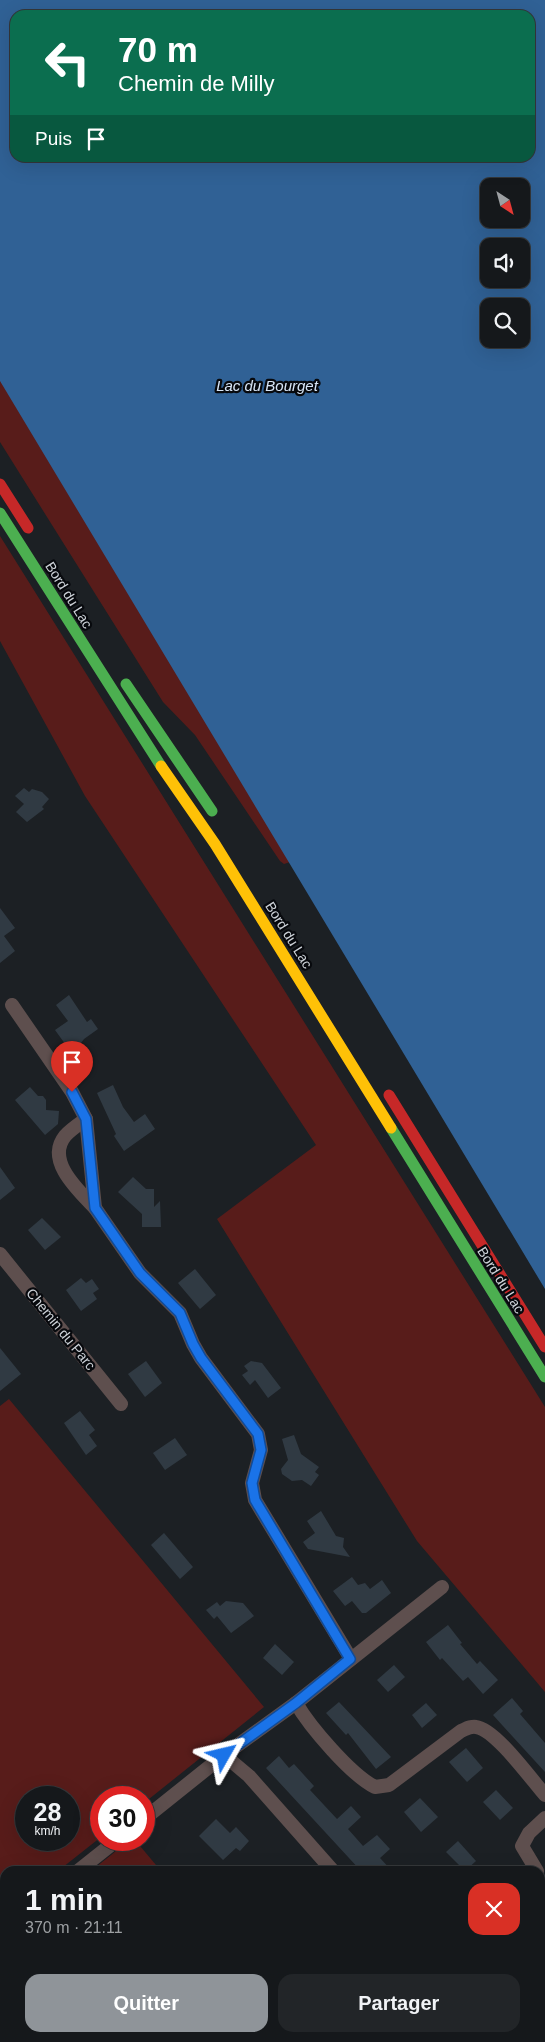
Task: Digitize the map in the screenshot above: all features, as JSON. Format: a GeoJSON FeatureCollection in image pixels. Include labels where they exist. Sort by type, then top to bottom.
{"type":"FeatureCollection","features":[{"type":"Feature","properties":{"kind":"main road"},"geometry":{"type":"LineString","coordinates":[[0,484],[35,539]]}},
{"type":"Feature","properties":{"kind":"main road","name":"Bord du Lac"},"geometry":{"type":"LineString","coordinates":[[0,513],[138,732],[215,844],[545,1377]]}},
{"type":"Feature","properties":{"kind":"main road"},"geometry":{"type":"LineString","coordinates":[[117,670],[217,819]]}},
{"type":"Feature","properties":{"kind":"main road","name":"Bord du Lac"},"geometry":{"type":"LineString","coordinates":[[380,1082],[545,1347]]}},
{"type":"Feature","properties":{"kind":"street"},"geometry":{"type":"LineString","coordinates":[[12,1005],[72,1092],[86,1119],[95,1208]]}},
{"type":"Feature","properties":{"kind":"street"},"geometry":{"type":"LineString","coordinates":[[86,1119],[65,1135],[60,1144],[58,1159],[62,1168],[95,1208],[140,1273],[180,1313],[201,1358],[258,1434],[261,1450],[252,1483],[255,1500],[350,1659]]}},
{"type":"Feature","properties":{"kind":"street","name":"Chemin du Parc"},"geometry":{"type":"LineString","coordinates":[[0,1254],[121,1404]]}},
{"type":"Feature","properties":{"kind":"street"},"geometry":{"type":"LineString","coordinates":[[155,1809],[224,1755],[296,1703],[442,1587]]}},
{"type":"Feature","properties":{"kind":"street"},"geometry":{"type":"LineString","coordinates":[[296,1703],[310,1724],[358,1776],[375,1787],[389,1785],[461,1731],[475,1726],[494,1738],[545,1795]]}},
{"type":"Feature","properties":{"kind":"street"},"geometry":{"type":"LineString","coordinates":[[224,1755],[248,1776],[329,1866]]}},
{"type":"Feature","properties":{"kind":"street"},"geometry":{"type":"LineString","coordinates":[[534,1866],[522,1846],[529,1833],[545,1818]]}},
{"type":"Feature","properties":{"kind":"street"},"geometry":{"type":"LineString","coordinates":[[84,1866],[103,1851]]}},
{"type":"Feature","properties":{"kind":"shaded area"},"geometry":{"type":"Polygon","coordinates":[[[0,249],[309,856],[284,864],[280,861],[195,735],[163,702],[0,442],[0,249]]]}},
{"type":"Feature","properties":{"kind":"shaded area"},"geometry":{"type":"Polygon","coordinates":[[[0,536],[545,1407],[545,1692],[417,1541],[217,1219],[316,1145],[85,796],[0,641],[0,536]]]}},
{"type":"Feature","properties":{"kind":"shaded area"},"geometry":{"type":"Polygon","coordinates":[[[9,1399],[264,1707],[155,1794],[155,1786],[90,1786],[90,1846],[64,1866],[0,1866],[0,1406],[9,1399]]]}},
{"type":"Feature","properties":{"kind":"shaded area"},"geometry":{"type":"Polygon","coordinates":[[[116,1851],[144,1851],[157,1866],[97,1866],[116,1851]]]}},
{"type":"Feature","properties":{"kind":"water","name":"Lac du Bourget"},"geometry":{"type":"Polygon","coordinates":[[[0,0],[545,0],[545,1289],[0,381],[0,0]]]}},
{"type":"Feature","properties":{"kind":"building"},"geometry":{"type":"Polygon","coordinates":[[[24,788],[29,792],[32,789],[42,792],[49,799],[42,807],[44,809],[27,822],[16,812],[24,804],[15,796],[24,788]]]}},
{"type":"Feature","properties":{"kind":"building"},"geometry":{"type":"Polygon","coordinates":[[[0,908],[15,928],[4,936],[15,951],[0,963],[0,908]]]}},
{"type":"Feature","properties":{"kind":"building"},"geometry":{"type":"Polygon","coordinates":[[[69,995],[87,1022],[91,1019],[98,1029],[81,1043],[87,1050],[76,1059],[55,1030],[68,1021],[56,1005],[69,995]]]}},
{"type":"Feature","properties":{"kind":"building"},"geometry":{"type":"Polygon","coordinates":[[[113,1085],[123,1107],[134,1122],[145,1114],[155,1129],[124,1151],[114,1136],[116,1134],[97,1093],[113,1085]]]}},
{"type":"Feature","properties":{"kind":"building"},"geometry":{"type":"Polygon","coordinates":[[[30,1087],[38,1096],[43,1096],[46,1100],[46,1110],[59,1111],[58,1124],[45,1135],[15,1100],[30,1087]]]}},
{"type":"Feature","properties":{"kind":"building"},"geometry":{"type":"Polygon","coordinates":[[[0,1167],[15,1188],[0,1200],[0,1167]]]}},
{"type":"Feature","properties":{"kind":"building"},"geometry":{"type":"Polygon","coordinates":[[[133,1177],[146,1189],[154,1189],[154,1207],[160,1201],[161,1227],[142,1227],[142,1214],[118,1192],[133,1177]]]}},
{"type":"Feature","properties":{"kind":"building"},"geometry":{"type":"Polygon","coordinates":[[[42,1218],[61,1237],[45,1250],[28,1230],[42,1218]]]}},
{"type":"Feature","properties":{"kind":"building"},"geometry":{"type":"Polygon","coordinates":[[[195,1269],[216,1295],[200,1309],[178,1283],[195,1269]]]}},
{"type":"Feature","properties":{"kind":"building"},"geometry":{"type":"Polygon","coordinates":[[[81,1278],[86,1283],[92,1279],[99,1289],[93,1293],[97,1299],[81,1311],[66,1290],[81,1278]]]}},
{"type":"Feature","properties":{"kind":"building"},"geometry":{"type":"Polygon","coordinates":[[[0,1348],[21,1374],[0,1391],[0,1348]]]}},
{"type":"Feature","properties":{"kind":"building"},"geometry":{"type":"Polygon","coordinates":[[[146,1361],[162,1383],[145,1397],[128,1374],[146,1361]]]}},
{"type":"Feature","properties":{"kind":"building"},"geometry":{"type":"Polygon","coordinates":[[[251,1361],[262,1363],[281,1388],[268,1398],[255,1380],[250,1385],[242,1375],[248,1371],[244,1366],[251,1361]]]}},
{"type":"Feature","properties":{"kind":"building"},"geometry":{"type":"Polygon","coordinates":[[[80,1411],[95,1430],[89,1435],[97,1446],[86,1455],[64,1423],[80,1411]]]}},
{"type":"Feature","properties":{"kind":"building"},"geometry":{"type":"Polygon","coordinates":[[[294,1435],[301,1454],[319,1467],[315,1472],[319,1475],[311,1486],[302,1480],[292,1481],[282,1474],[281,1469],[288,1460],[282,1439],[294,1435]]]}},
{"type":"Feature","properties":{"kind":"building"},"geometry":{"type":"Polygon","coordinates":[[[175,1438],[187,1455],[165,1470],[153,1453],[175,1438]]]}},
{"type":"Feature","properties":{"kind":"building"},"geometry":{"type":"Polygon","coordinates":[[[321,1511],[336,1536],[344,1538],[343,1547],[350,1557],[308,1549],[303,1542],[315,1533],[307,1521],[321,1511]]]}},
{"type":"Feature","properties":{"kind":"building"},"geometry":{"type":"Polygon","coordinates":[[[164,1533],[193,1567],[180,1579],[151,1545],[164,1533]]]}},
{"type":"Feature","properties":{"kind":"building"},"geometry":{"type":"Polygon","coordinates":[[[352,1577],[358,1585],[365,1583],[370,1589],[382,1580],[391,1593],[366,1613],[362,1613],[352,1601],[345,1606],[333,1591],[352,1577]]]}},
{"type":"Feature","properties":{"kind":"building"},"geometry":{"type":"Polygon","coordinates":[[[226,1601],[243,1603],[254,1616],[231,1633],[217,1616],[214,1619],[206,1610],[217,1602],[220,1606],[226,1601]]]}},
{"type":"Feature","properties":{"kind":"building"},"geometry":{"type":"Polygon","coordinates":[[[448,1625],[462,1643],[460,1644],[477,1664],[480,1661],[498,1680],[483,1694],[468,1677],[463,1681],[442,1658],[440,1660],[426,1642],[448,1625]]]}},
{"type":"Feature","properties":{"kind":"building"},"geometry":{"type":"Polygon","coordinates":[[[275,1644],[294,1662],[282,1675],[263,1658],[275,1644]]]}},
{"type":"Feature","properties":{"kind":"building"},"geometry":{"type":"Polygon","coordinates":[[[394,1665],[405,1677],[388,1692],[377,1680],[394,1665]]]}},
{"type":"Feature","properties":{"kind":"building"},"geometry":{"type":"Polygon","coordinates":[[[512,1698],[523,1711],[520,1714],[545,1743],[545,1772],[493,1715],[512,1698]]]}},
{"type":"Feature","properties":{"kind":"building"},"geometry":{"type":"Polygon","coordinates":[[[339,1702],[391,1757],[376,1769],[348,1733],[346,1735],[326,1713],[339,1702]]]}},
{"type":"Feature","properties":{"kind":"building"},"geometry":{"type":"Polygon","coordinates":[[[426,1703],[437,1715],[422,1728],[412,1715],[426,1703]]]}},
{"type":"Feature","properties":{"kind":"building"},"geometry":{"type":"Polygon","coordinates":[[[466,1748],[483,1768],[467,1782],[449,1762],[466,1748]]]}},
{"type":"Feature","properties":{"kind":"building"},"geometry":{"type":"Polygon","coordinates":[[[279,1756],[289,1768],[294,1764],[314,1786],[310,1790],[337,1819],[351,1806],[361,1817],[348,1829],[363,1846],[377,1835],[390,1849],[380,1858],[387,1866],[356,1866],[266,1768],[279,1756]]]}},
{"type":"Feature","properties":{"kind":"building"},"geometry":{"type":"Polygon","coordinates":[[[496,1790],[513,1808],[500,1820],[483,1802],[496,1790]]]}},
{"type":"Feature","properties":{"kind":"building"},"geometry":{"type":"Polygon","coordinates":[[[420,1798],[438,1817],[421,1832],[404,1812],[420,1798]]]}},
{"type":"Feature","properties":{"kind":"building"},"geometry":{"type":"Polygon","coordinates":[[[216,1819],[230,1833],[236,1827],[249,1841],[240,1851],[236,1848],[223,1860],[199,1836],[216,1819]]]}},
{"type":"Feature","properties":{"kind":"building"},"geometry":{"type":"Polygon","coordinates":[[[458,1841],[476,1861],[470,1866],[460,1866],[446,1852],[458,1841]]]}},
{"type":"Feature","properties":{"kind":"traffic: fast"},"geometry":{"type":"LineString","coordinates":[[0,513],[161,766]]}},
{"type":"Feature","properties":{"kind":"traffic: fast"},"geometry":{"type":"LineString","coordinates":[[126,684],[212,811]]}},
{"type":"Feature","properties":{"kind":"traffic: fast"},"geometry":{"type":"LineString","coordinates":[[391,1128],[545,1377]]}},
{"type":"Feature","properties":{"kind":"traffic: slow"},"geometry":{"type":"LineString","coordinates":[[161,766],[215,844],[391,1128]]}},
{"type":"Feature","properties":{"kind":"traffic: jam"},"geometry":{"type":"LineString","coordinates":[[0,484],[28,528]]}},
{"type":"Feature","properties":{"kind":"traffic: jam"},"geometry":{"type":"LineString","coordinates":[[389,1095],[545,1347]]}},
{"type":"Feature","properties":{"kind":"route"},"geometry":{"type":"LineString","coordinates":[[72,1092],[86,1119],[95,1208],[140,1273],[180,1313],[201,1358],[258,1434],[261,1450],[252,1483],[252,1494],[350,1659],[296,1703],[224,1755]]}}]}
